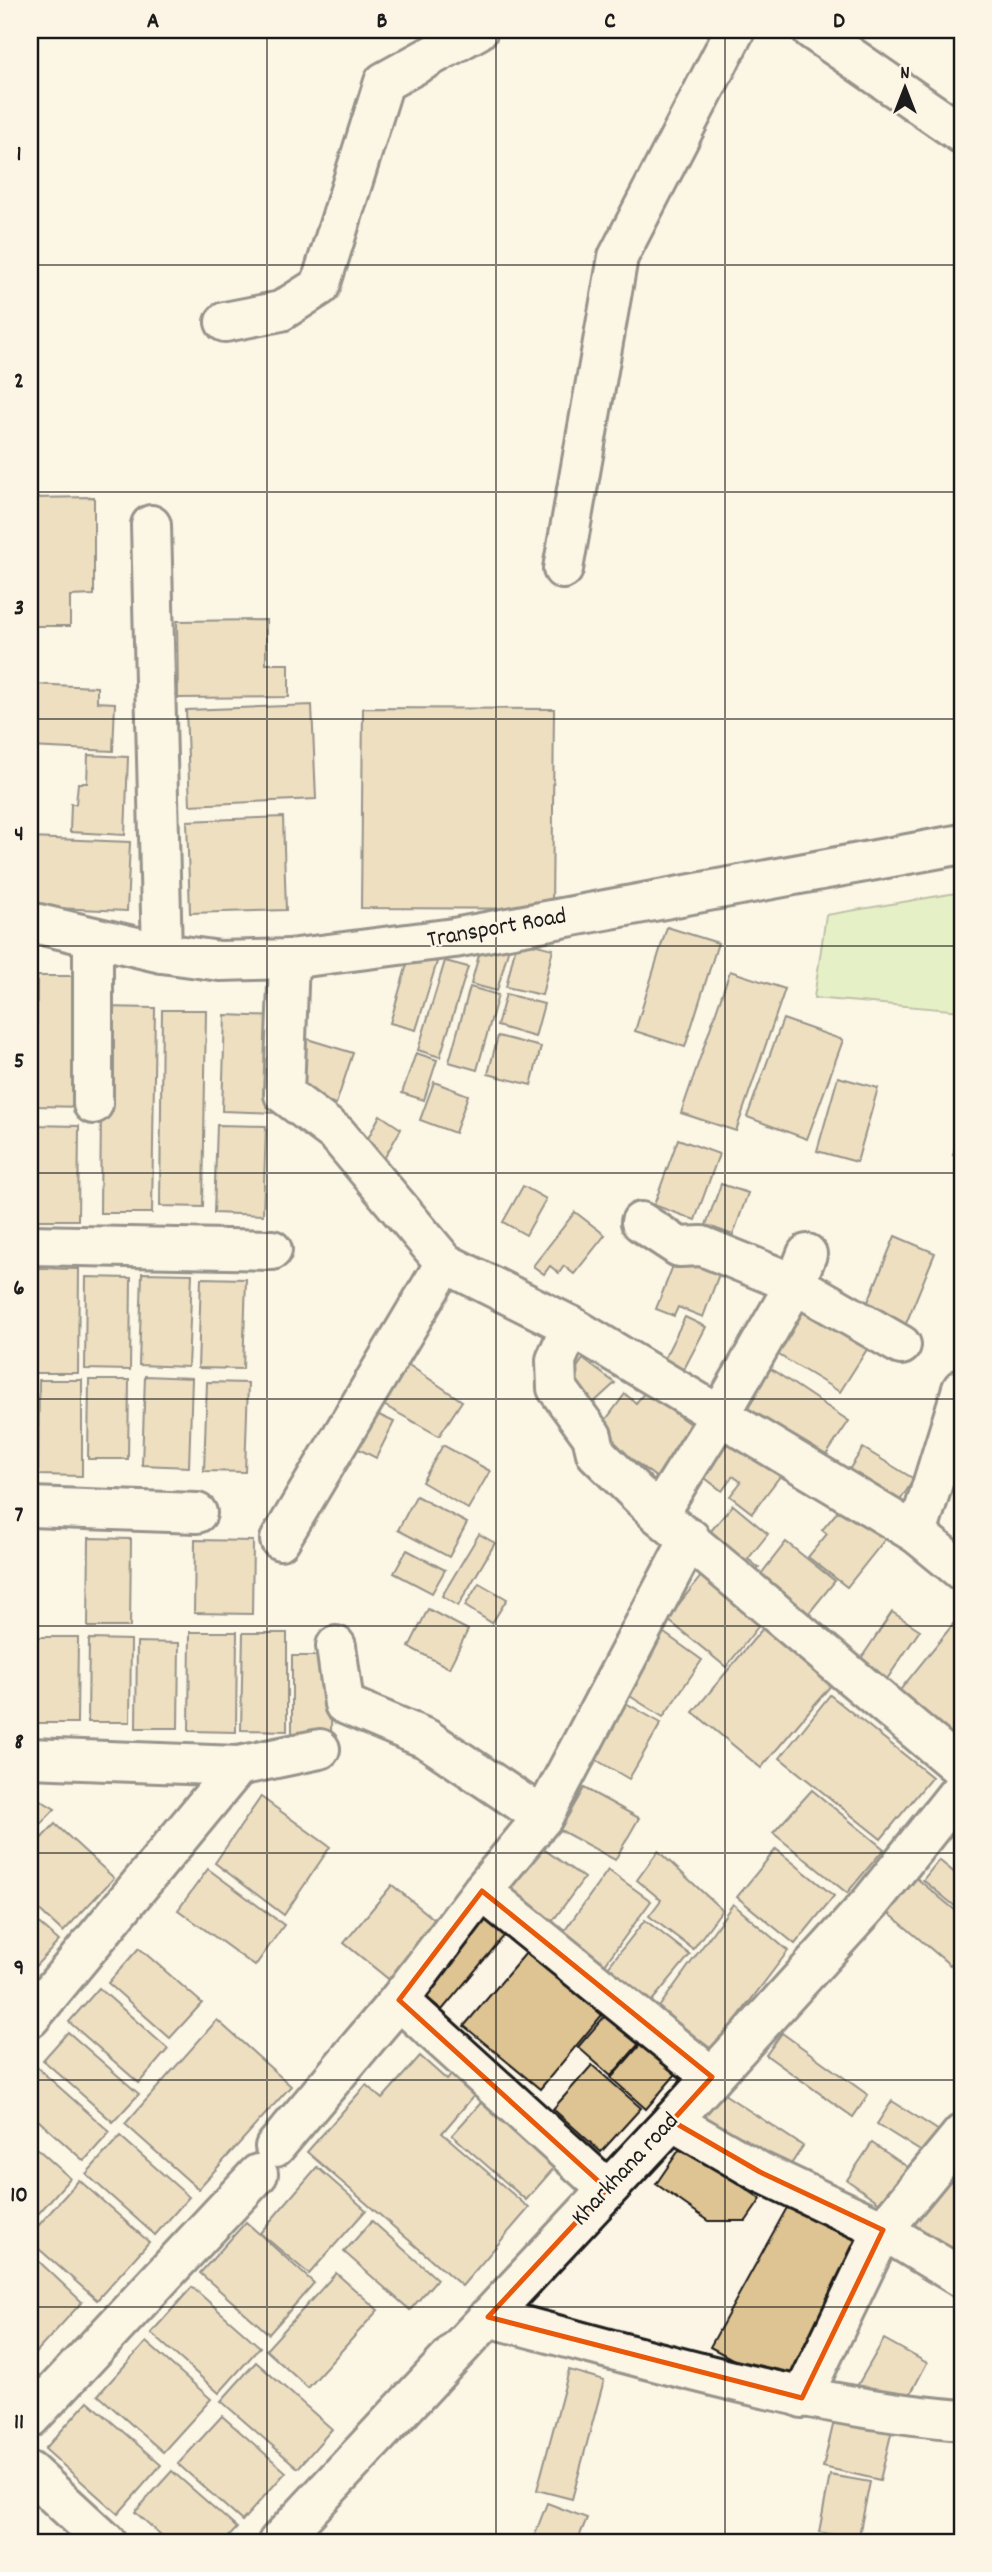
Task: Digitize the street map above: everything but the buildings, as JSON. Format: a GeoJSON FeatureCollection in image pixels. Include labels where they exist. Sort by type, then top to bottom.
{"type":"FeatureCollection","features":[{"type":"Feature","properties":{"kind":"street"},"geometry":{"type":"LineString","coordinates":[[225,323],[281,311],[320,286],[384,82],[478,30]]}},
{"type":"Feature","properties":{"kind":"street"},"geometry":{"type":"LineString","coordinates":[[564,569],[618,257],[735,30]]}},
{"type":"Feature","properties":{"kind":"street"},"geometry":{"type":"LineString","coordinates":[[812,30],[962,134]]}},
{"type":"Feature","properties":{"kind":"street"},"geometry":{"type":"LineString","coordinates":[[150,525],[163,953]]}},
{"type":"Feature","properties":{"kind":"street","name":"Transport Road"},"geometry":{"type":"LineString","coordinates":[[30,922],[163,953],[220,961],[289,959],[454,938],[962,844]]}},
{"type":"Feature","properties":{"kind":"street"},"geometry":{"type":"LineString","coordinates":[[93,938],[93,1104]]}},
{"type":"Feature","properties":{"kind":"street"},"geometry":{"type":"LineString","coordinates":[[289,959],[284,1094],[337,1134],[445,1263],[571,1326],[917,1534],[962,1571]]}},
{"type":"Feature","properties":{"kind":"street"},"geometry":{"type":"LineString","coordinates":[[641,1222],[679,1247],[702,1247],[801,1269],[901,1345]]}},
{"type":"Feature","properties":{"kind":"street"},"geometry":{"type":"LineString","coordinates":[[30,1245],[272,1250]]}},
{"type":"Feature","properties":{"kind":"street"},"geometry":{"type":"LineString","coordinates":[[280,1540],[445,1263]]}},
{"type":"Feature","properties":{"kind":"street"},"geometry":{"type":"LineString","coordinates":[[659,1514],[719,1417],[801,1269]]}},
{"type":"Feature","properties":{"kind":"street"},"geometry":{"type":"LineString","coordinates":[[571,1326],[556,1360],[558,1388],[592,1436],[596,1453],[659,1514],[962,1769]]}},
{"type":"Feature","properties":{"kind":"street"},"geometry":{"type":"LineString","coordinates":[[917,1534],[962,1389]]}},
{"type":"Feature","properties":{"kind":"street"},"geometry":{"type":"LineString","coordinates":[[30,1507],[197,1513]]}},
{"type":"Feature","properties":{"kind":"street"},"geometry":{"type":"LineString","coordinates":[[30,2417],[266,2160],[399,2000],[482,1891],[543,1817],[690,1538]]}},
{"type":"Feature","properties":{"kind":"street"},"geometry":{"type":"LineString","coordinates":[[336,1646],[344,1704],[427,1739],[543,1817]]}},
{"type":"Feature","properties":{"kind":"street"},"geometry":{"type":"LineString","coordinates":[[30,1758],[238,1766],[320,1749]]}},
{"type":"Feature","properties":{"kind":"street"},"geometry":{"type":"LineString","coordinates":[[30,2018],[238,1766]]}},
{"type":"Feature","properties":{"kind":"street","name":"Kharkhana road"},"geometry":{"type":"LineString","coordinates":[[278,2542],[672,2121],[871,1902],[962,1788]]}},
{"type":"Feature","properties":{"kind":"street"},"geometry":{"type":"LineString","coordinates":[[482,1891],[712,2077]]}},
{"type":"Feature","properties":{"kind":"street"},"geometry":{"type":"LineString","coordinates":[[399,2000],[607,2189]]}},
{"type":"Feature","properties":{"kind":"street"},"geometry":{"type":"LineString","coordinates":[[672,2121],[760,2172],[883,2230],[962,2278]]}},
{"type":"Feature","properties":{"kind":"street"},"geometry":{"type":"LineString","coordinates":[[802,2398],[883,2230],[962,2134]]}},
{"type":"Feature","properties":{"kind":"street"},"geometry":{"type":"LineString","coordinates":[[488,2317],[802,2398],[928,2418],[962,2420]]}},
{"type":"Feature","properties":{"kind":"street"},"geometry":{"type":"LineString","coordinates":[[30,2472],[106,2542]]}},
{"type":"Feature","properties":{"kind":"highlighted area"},"geometry":{"type":"Polygon","coordinates":[[[482,1891],[712,2077],[672,2121],[760,2172],[883,2230],[802,2398],[488,2317],[607,2189],[399,2000],[482,1891]]]}},
{"type":"Feature","properties":{"kind":"green space"},"geometry":{"type":"Polygon","coordinates":[[[962,892],[962,1011],[814,998],[826,915],[962,892]]]}}]}
